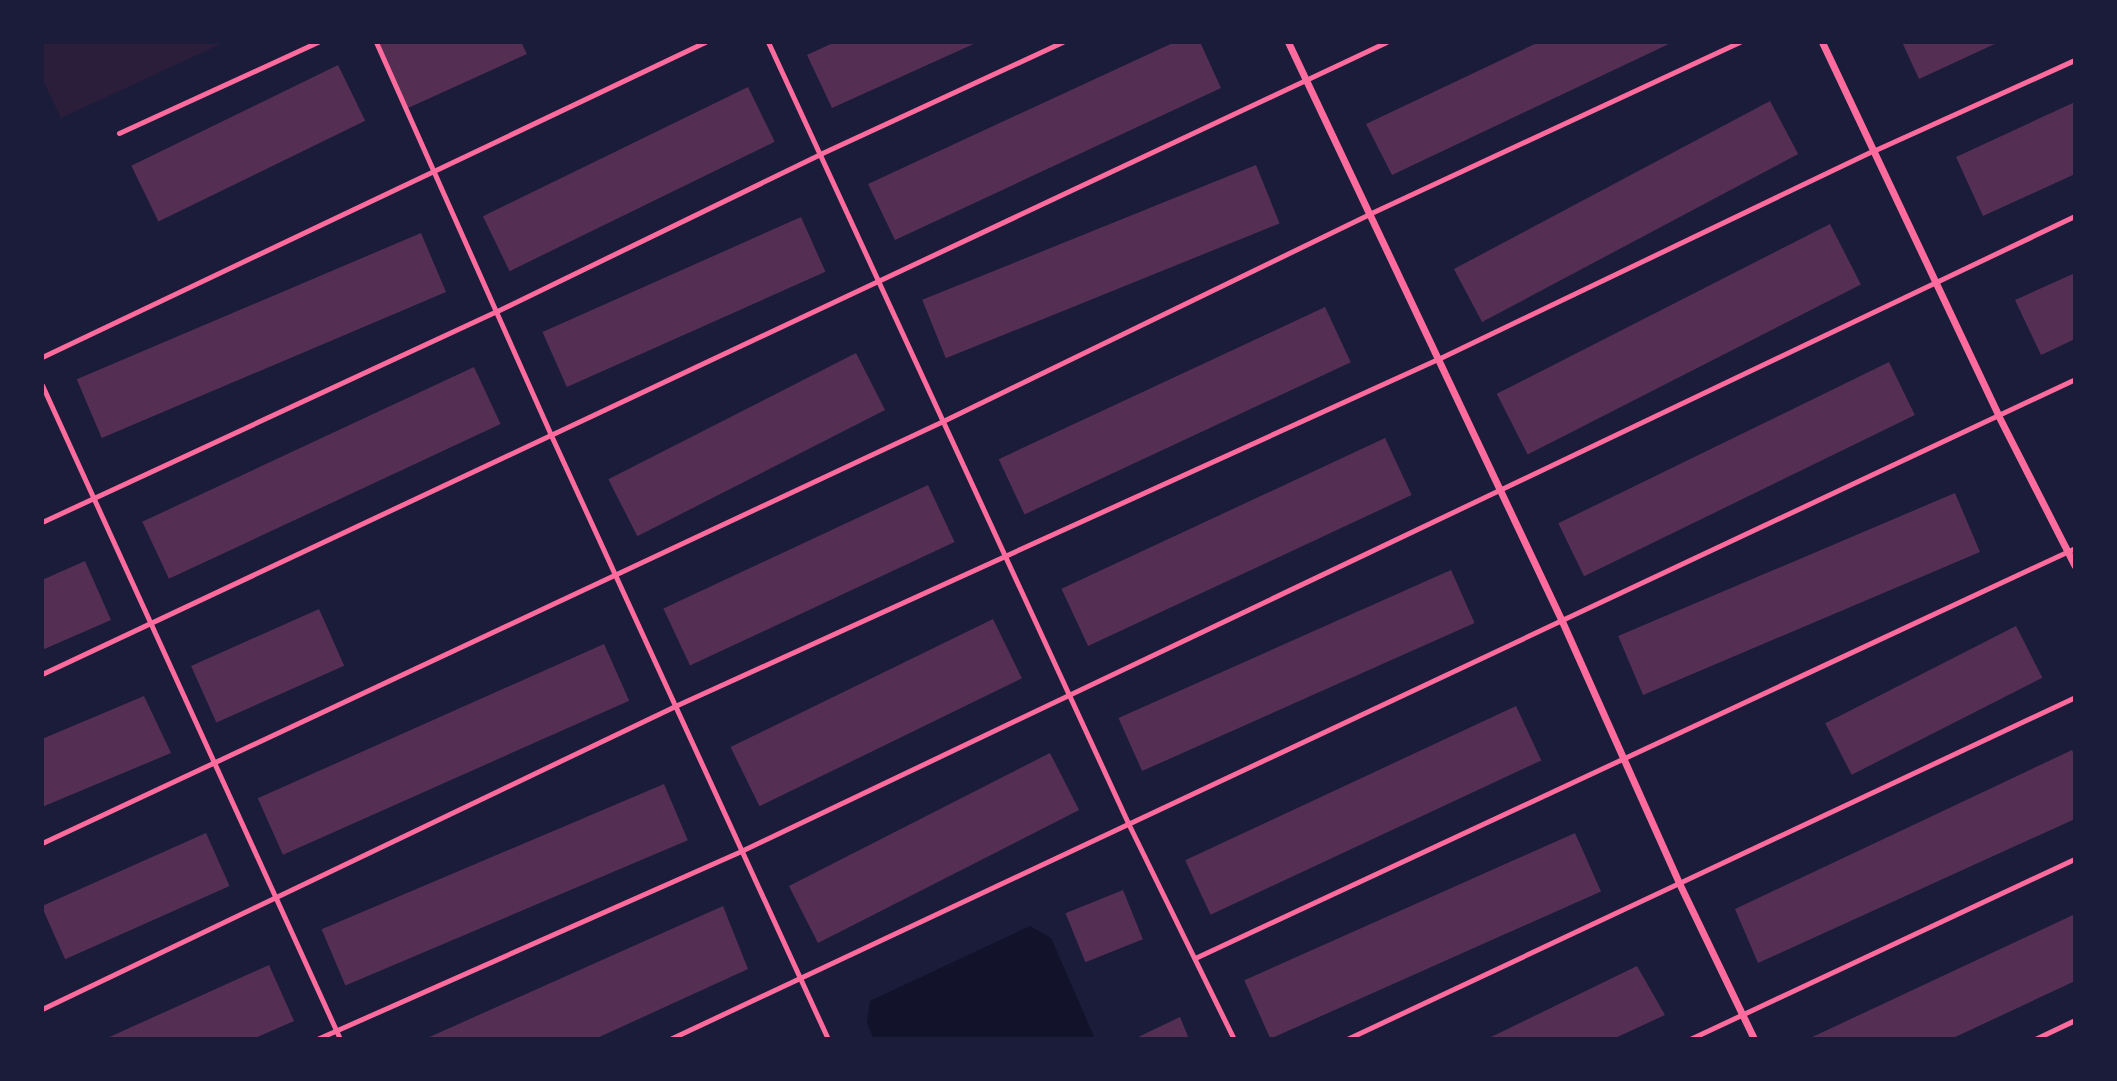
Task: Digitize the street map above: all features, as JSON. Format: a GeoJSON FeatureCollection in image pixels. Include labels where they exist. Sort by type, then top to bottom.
{"type":"FeatureCollection","features":[{"type":"Feature","properties":{"kind":"street"},"geometry":{"type":"LineString","coordinates":[[1288,42],[1500,489],[1625,757],[1679,883],[1754,1039]]}},
{"type":"Feature","properties":{"kind":"street"},"geometry":{"type":"LineString","coordinates":[[1822,42],[1998,415],[2071,550],[2075,566]]}},
{"type":"Feature","properties":{"kind":"lane"},"geometry":{"type":"LineString","coordinates":[[119,133],[318,42]]}},
{"type":"Feature","properties":{"kind":"lane"},"geometry":{"type":"LineString","coordinates":[[376,42],[495,312],[828,1039]]}},
{"type":"Feature","properties":{"kind":"lane"},"geometry":{"type":"LineString","coordinates":[[42,357],[705,42]]}},
{"type":"Feature","properties":{"kind":"lane"},"geometry":{"type":"LineString","coordinates":[[768,42],[1128,824],[1234,1039]]}},
{"type":"Feature","properties":{"kind":"lane"},"geometry":{"type":"LineString","coordinates":[[42,522],[495,312],[820,154],[1062,42]]}},
{"type":"Feature","properties":{"kind":"lane"},"geometry":{"type":"LineString","coordinates":[[42,674],[877,279],[1386,42]]}},
{"type":"Feature","properties":{"kind":"lane"},"geometry":{"type":"LineString","coordinates":[[42,843],[615,576],[943,421],[1369,214],[1740,42]]}},
{"type":"Feature","properties":{"kind":"lane"},"geometry":{"type":"LineString","coordinates":[[42,1009],[675,706],[1437,359],[1873,151],[2075,60]]}},
{"type":"Feature","properties":{"kind":"lane"},"geometry":{"type":"LineString","coordinates":[[317,1039],[741,850],[2075,216]]}},
{"type":"Feature","properties":{"kind":"lane"},"geometry":{"type":"LineString","coordinates":[[670,1039],[2075,379]]}},
{"type":"Feature","properties":{"kind":"lane"},"geometry":{"type":"LineString","coordinates":[[42,385],[340,1039]]}},
{"type":"Feature","properties":{"kind":"lane"},"geometry":{"type":"LineString","coordinates":[[1195,958],[2071,550]]}},
{"type":"Feature","properties":{"kind":"lane"},"geometry":{"type":"LineString","coordinates":[[1347,1039],[2075,697]]}},
{"type":"Feature","properties":{"kind":"lane"},"geometry":{"type":"LineString","coordinates":[[1690,1039],[2075,859]]}},
{"type":"Feature","properties":{"kind":"lane"},"geometry":{"type":"LineString","coordinates":[[2035,1039],[2075,1020]]}},
{"type":"Feature","properties":{"kind":"shaded area"},"geometry":{"type":"Polygon","coordinates":[[[42,42],[225,42],[61,118],[42,79],[42,42]]]}},
{"type":"Feature","properties":{"kind":"shaded area"},"geometry":{"type":"Polygon","coordinates":[[[1030,926],[1051,938],[1095,1039],[874,1039],[867,1023],[870,1001],[1030,926]]]}},
{"type":"Feature","properties":{"kind":"building"},"geometry":{"type":"Polygon","coordinates":[[[384,42],[521,42],[527,54],[408,108],[377,45],[384,42]]]}},
{"type":"Feature","properties":{"kind":"building"},"geometry":{"type":"Polygon","coordinates":[[[835,42],[978,42],[832,108],[807,55],[835,42]]]}},
{"type":"Feature","properties":{"kind":"building"},"geometry":{"type":"Polygon","coordinates":[[[1175,42],[1200,42],[1221,88],[895,240],[868,184],[1175,42]]]}},
{"type":"Feature","properties":{"kind":"building"},"geometry":{"type":"Polygon","coordinates":[[[1539,42],[1673,42],[1392,175],[1366,124],[1539,42]]]}},
{"type":"Feature","properties":{"kind":"building"},"geometry":{"type":"Polygon","coordinates":[[[1902,42],[1999,42],[1919,79],[1902,42]]]}},
{"type":"Feature","properties":{"kind":"building"},"geometry":{"type":"Polygon","coordinates":[[[338,65],[365,121],[158,222],[131,166],[338,65]]]}},
{"type":"Feature","properties":{"kind":"building"},"geometry":{"type":"Polygon","coordinates":[[[748,87],[775,142],[510,271],[483,216],[748,87]]]}},
{"type":"Feature","properties":{"kind":"building"},"geometry":{"type":"Polygon","coordinates":[[[1770,101],[1798,154],[1482,322],[1454,269],[1770,101]]]}},
{"type":"Feature","properties":{"kind":"building"},"geometry":{"type":"Polygon","coordinates":[[[2075,102],[2075,174],[1983,216],[1956,157],[2075,102]]]}},
{"type":"Feature","properties":{"kind":"building"},"geometry":{"type":"Polygon","coordinates":[[[1256,165],[1280,223],[946,358],[922,300],[1256,165]]]}},
{"type":"Feature","properties":{"kind":"building"},"geometry":{"type":"Polygon","coordinates":[[[801,217],[825,272],[567,387],[542,332],[801,217]]]}},
{"type":"Feature","properties":{"kind":"building"},"geometry":{"type":"Polygon","coordinates":[[[1830,224],[1861,285],[1528,454],[1497,394],[1830,224]]]}},
{"type":"Feature","properties":{"kind":"building"},"geometry":{"type":"Polygon","coordinates":[[[421,233],[446,292],[102,438],[77,379],[421,233]]]}},
{"type":"Feature","properties":{"kind":"building"},"geometry":{"type":"Polygon","coordinates":[[[2075,273],[2075,339],[2041,355],[2015,300],[2075,273]]]}},
{"type":"Feature","properties":{"kind":"building"},"geometry":{"type":"Polygon","coordinates":[[[1325,307],[1351,362],[1025,514],[999,459],[1325,307]]]}},
{"type":"Feature","properties":{"kind":"building"},"geometry":{"type":"Polygon","coordinates":[[[856,353],[885,410],[637,536],[608,479],[856,353]]]}},
{"type":"Feature","properties":{"kind":"building"},"geometry":{"type":"Polygon","coordinates":[[[1889,362],[1915,415],[1584,576],[1558,523],[1889,362]]]}},
{"type":"Feature","properties":{"kind":"building"},"geometry":{"type":"Polygon","coordinates":[[[474,367],[501,424],[169,579],[142,522],[474,367]]]}},
{"type":"Feature","properties":{"kind":"building"},"geometry":{"type":"Polygon","coordinates":[[[1385,438],[1412,495],[1088,646],[1061,589],[1385,438]]]}},
{"type":"Feature","properties":{"kind":"building"},"geometry":{"type":"Polygon","coordinates":[[[928,485],[955,542],[690,666],[663,608],[928,485]]]}},
{"type":"Feature","properties":{"kind":"building"},"geometry":{"type":"Polygon","coordinates":[[[1955,493],[1980,552],[1643,695],[1618,636],[1955,493]]]}},
{"type":"Feature","properties":{"kind":"building"},"geometry":{"type":"Polygon","coordinates":[[[85,561],[111,620],[42,650],[42,580],[85,561]]]}},
{"type":"Feature","properties":{"kind":"building"},"geometry":{"type":"Polygon","coordinates":[[[1451,570],[1475,623],[1142,771],[1118,718],[1451,570]]]}},
{"type":"Feature","properties":{"kind":"building"},"geometry":{"type":"Polygon","coordinates":[[[319,609],[344,666],[216,723],[191,666],[319,609]]]}},
{"type":"Feature","properties":{"kind":"building"},"geometry":{"type":"Polygon","coordinates":[[[993,619],[1022,678],[759,806],[731,747],[993,619]]]}},
{"type":"Feature","properties":{"kind":"building"},"geometry":{"type":"Polygon","coordinates":[[[2016,626],[2042,678],[1852,775],[1825,723],[2016,626]]]}},
{"type":"Feature","properties":{"kind":"building"},"geometry":{"type":"Polygon","coordinates":[[[604,644],[629,701],[283,855],[258,798],[604,644]]]}},
{"type":"Feature","properties":{"kind":"building"},"geometry":{"type":"Polygon","coordinates":[[[144,696],[171,753],[42,807],[42,739],[144,696]]]}},
{"type":"Feature","properties":{"kind":"building"},"geometry":{"type":"Polygon","coordinates":[[[1516,706],[1541,760],[1211,915],[1185,860],[1516,706]]]}},
{"type":"Feature","properties":{"kind":"building"},"geometry":{"type":"Polygon","coordinates":[[[2072,750],[2075,757],[2075,819],[1758,963],[1735,909],[2072,750]]]}},
{"type":"Feature","properties":{"kind":"building"},"geometry":{"type":"Polygon","coordinates":[[[1050,753],[1079,810],[818,943],[789,886],[1050,753]]]}},
{"type":"Feature","properties":{"kind":"building"},"geometry":{"type":"Polygon","coordinates":[[[664,784],[688,840],[345,986],[322,929],[664,784]]]}},
{"type":"Feature","properties":{"kind":"building"},"geometry":{"type":"Polygon","coordinates":[[[206,833],[230,886],[65,959],[42,906],[206,833]]]}},
{"type":"Feature","properties":{"kind":"building"},"geometry":{"type":"Polygon","coordinates":[[[1575,833],[1601,891],[1270,1039],[1244,980],[1575,833]]]}},
{"type":"Feature","properties":{"kind":"building"},"geometry":{"type":"Polygon","coordinates":[[[1123,890],[1143,939],[1085,962],[1066,913],[1123,890]]]}},
{"type":"Feature","properties":{"kind":"building"},"geometry":{"type":"Polygon","coordinates":[[[723,906],[748,969],[595,1039],[425,1039],[723,906]]]}},
{"type":"Feature","properties":{"kind":"building"},"geometry":{"type":"Polygon","coordinates":[[[2075,914],[2075,981],[1951,1039],[1808,1039],[2075,914]]]}},
{"type":"Feature","properties":{"kind":"building"},"geometry":{"type":"Polygon","coordinates":[[[269,965],[294,1021],[253,1039],[105,1039],[269,965]]]}},
{"type":"Feature","properties":{"kind":"building"},"geometry":{"type":"Polygon","coordinates":[[[1637,966],[1665,1015],[1613,1039],[1487,1039],[1637,966]]]}},
{"type":"Feature","properties":{"kind":"building"},"geometry":{"type":"Polygon","coordinates":[[[1180,1017],[1189,1039],[1134,1039],[1180,1017]]]}}]}
